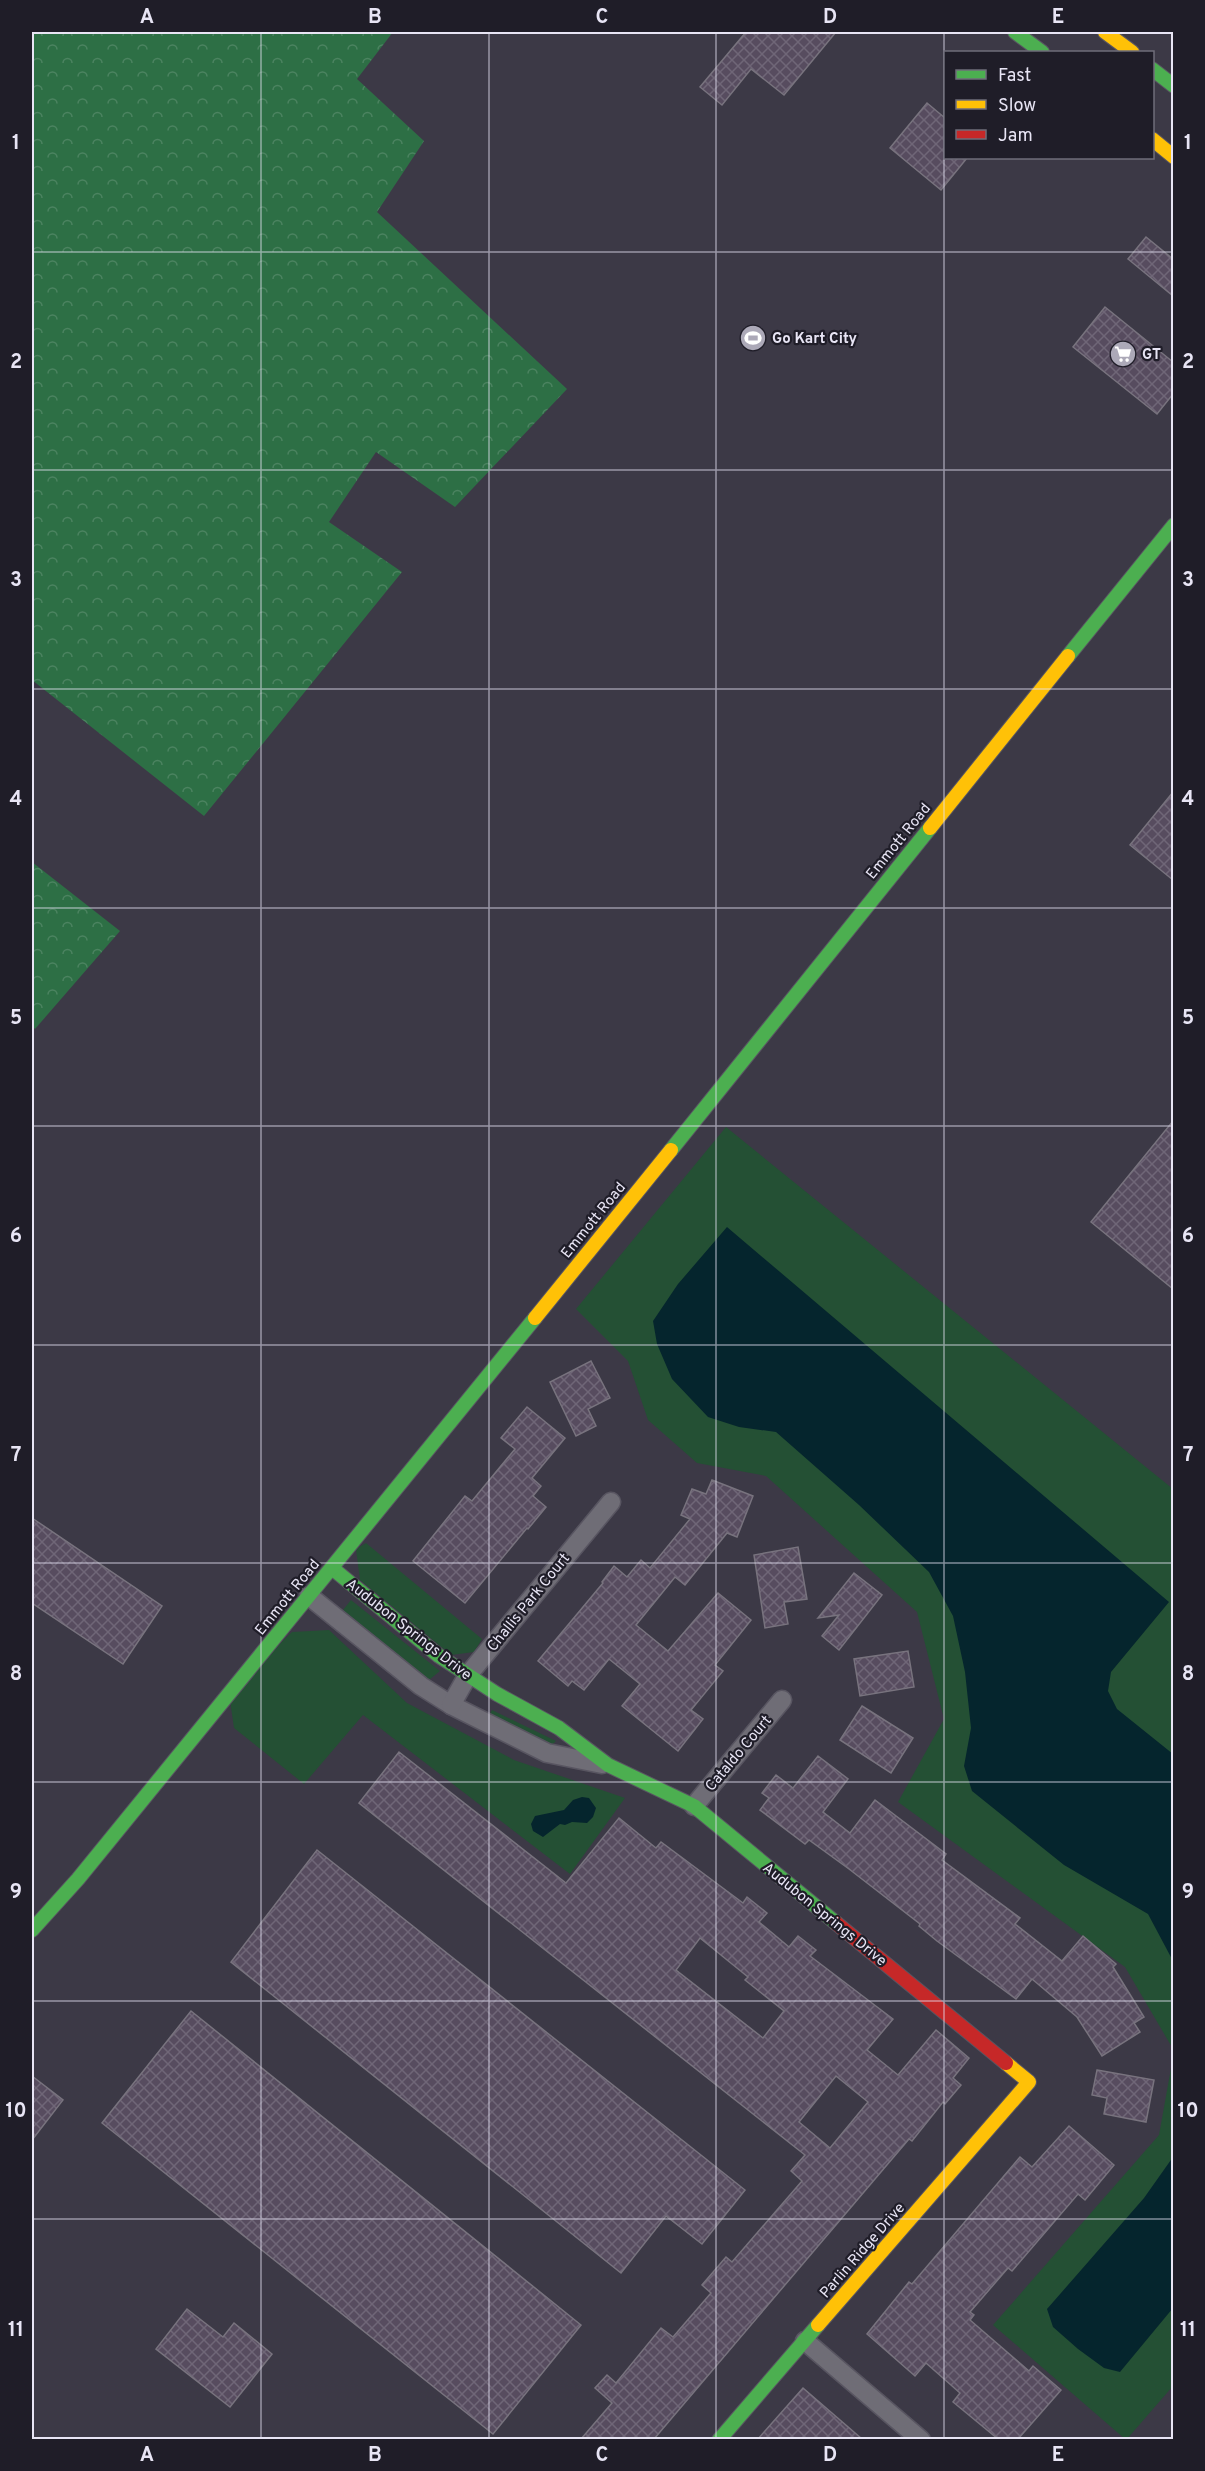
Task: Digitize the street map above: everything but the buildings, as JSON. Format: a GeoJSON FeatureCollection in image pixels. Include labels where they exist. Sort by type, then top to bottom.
{"type":"FeatureCollection","features":[{"type":"Feature","properties":{"kind":"street"},"geometry":{"type":"LineString","coordinates":[[1015,32],[1041,51]]}},
{"type":"Feature","properties":{"kind":"street"},"geometry":{"type":"LineString","coordinates":[[1105,32],[1131,51]]}},
{"type":"Feature","properties":{"kind":"street"},"geometry":{"type":"LineString","coordinates":[[1154,71],[1173,86]]}},
{"type":"Feature","properties":{"kind":"street"},"geometry":{"type":"LineString","coordinates":[[1154,142],[1173,157]]}},
{"type":"Feature","properties":{"kind":"street","name":"Emmott Road"},"geometry":{"type":"LineString","coordinates":[[32,1930],[78,1879],[332,1568],[1173,525]]}},
{"type":"Feature","properties":{"kind":"street","name":"Challis Park Court"},"geometry":{"type":"LineString","coordinates":[[451,1705],[468,1675],[610,1502]]}},
{"type":"Feature","properties":{"kind":"street","name":"Audubon Springs Drive"},"geometry":{"type":"LineString","coordinates":[[332,1568],[439,1656],[497,1694],[559,1728],[608,1765],[694,1806],[1029,2082]]}},
{"type":"Feature","properties":{"kind":"street","name":"Audubon Springs Drive"},"geometry":{"type":"LineString","coordinates":[[309,1596],[421,1686],[451,1705],[547,1754],[608,1765]]}},
{"type":"Feature","properties":{"kind":"street","name":"Cataldo Court"},"geometry":{"type":"LineString","coordinates":[[694,1806],[782,1700]]}},
{"type":"Feature","properties":{"kind":"street","name":"Parlin Ridge Drive"},"geometry":{"type":"LineString","coordinates":[[719,2439],[1029,2082]]}},
{"type":"Feature","properties":{"kind":"street"},"geometry":{"type":"LineString","coordinates":[[805,2341],[921,2439]]}},
{"type":"Feature","properties":{"kind":"green space"},"geometry":{"type":"Polygon","coordinates":[[[32,32],[393,32],[357,79],[424,141],[377,212],[567,389],[455,507],[376,452],[329,522],[402,572],[204,816],[32,680],[32,32]]]}},
{"type":"Feature","properties":{"kind":"green space"},"geometry":{"type":"Polygon","coordinates":[[[32,862],[120,931],[35,1029],[32,1026],[32,862]]]}},
{"type":"Feature","properties":{"kind":"green space"},"geometry":{"type":"Polygon","coordinates":[[[726,1127],[1173,1489],[1173,2049],[1125,1967],[898,1802],[944,1719],[917,1612],[766,1476],[697,1463],[648,1420],[628,1361],[576,1309],[726,1127]]]}},
{"type":"Feature","properties":{"kind":"green space"},"geometry":{"type":"Polygon","coordinates":[[[366,1543],[482,1639],[474,1652],[451,1655],[360,1580],[356,1549],[366,1543]]]}},
{"type":"Feature","properties":{"kind":"green space"},"geometry":{"type":"Polygon","coordinates":[[[351,1600],[440,1671],[429,1680],[343,1610],[351,1600]]]}},
{"type":"Feature","properties":{"kind":"green space"},"geometry":{"type":"Polygon","coordinates":[[[329,1630],[407,1703],[514,1760],[625,1798],[570,1874],[363,1715],[304,1784],[234,1728],[229,1694],[292,1632],[329,1630]]]}},
{"type":"Feature","properties":{"kind":"green space"},"geometry":{"type":"Polygon","coordinates":[[[492,1710],[556,1741],[551,1746],[488,1717],[492,1710]]]}},
{"type":"Feature","properties":{"kind":"green space"},"geometry":{"type":"Polygon","coordinates":[[[1173,2057],[1173,2386],[1125,2439],[993,2325],[1159,2135],[1173,2057]]]}},
{"type":"Feature","properties":{"kind":"water"},"geometry":{"type":"Polygon","coordinates":[[[727,1227],[1169,1602],[1111,1672],[1108,1691],[1117,1709],[1173,1754],[1173,1961],[1148,1914],[1064,1865],[972,1791],[964,1766],[971,1728],[965,1672],[953,1616],[929,1572],[859,1505],[776,1432],[739,1427],[708,1417],[672,1379],[657,1344],[653,1321],[678,1284],[727,1227]]]}},
{"type":"Feature","properties":{"kind":"water"},"geometry":{"type":"Polygon","coordinates":[[[582,1797],[589,1798],[596,1808],[593,1817],[587,1823],[560,1824],[543,1837],[533,1831],[531,1824],[535,1816],[564,1810],[573,1800],[582,1797]]]}},
{"type":"Feature","properties":{"kind":"water"},"geometry":{"type":"Polygon","coordinates":[[[1173,2157],[1173,2308],[1120,2372],[1104,2368],[1053,2327],[1047,2309],[1144,2198],[1173,2157]]]}},
{"type":"Feature","properties":{"kind":"traffic: fast"},"geometry":{"type":"LineString","coordinates":[[1015,32],[1041,51]]}},
{"type":"Feature","properties":{"kind":"traffic: fast"},"geometry":{"type":"LineString","coordinates":[[1154,71],[1174,86]]}},
{"type":"Feature","properties":{"kind":"traffic: fast"},"geometry":{"type":"LineString","coordinates":[[1068,656],[1174,525]]}},
{"type":"Feature","properties":{"kind":"traffic: fast"},"geometry":{"type":"LineString","coordinates":[[671,1150],[930,828]]}},
{"type":"Feature","properties":{"kind":"traffic: fast"},"geometry":{"type":"LineString","coordinates":[[32,1930],[78,1879],[535,1318]]}},
{"type":"Feature","properties":{"kind":"traffic: fast"},"geometry":{"type":"LineString","coordinates":[[332,1568],[439,1656],[497,1694],[559,1728],[608,1765],[694,1806],[836,1923]]}},
{"type":"Feature","properties":{"kind":"traffic: fast"},"geometry":{"type":"LineString","coordinates":[[719,2440],[818,2325]]}},
{"type":"Feature","properties":{"kind":"traffic: slow"},"geometry":{"type":"LineString","coordinates":[[1105,32],[1131,51]]}},
{"type":"Feature","properties":{"kind":"traffic: slow"},"geometry":{"type":"LineString","coordinates":[[1154,141],[1174,157]]}},
{"type":"Feature","properties":{"kind":"traffic: slow"},"geometry":{"type":"LineString","coordinates":[[930,828],[1068,656]]}},
{"type":"Feature","properties":{"kind":"traffic: slow"},"geometry":{"type":"LineString","coordinates":[[535,1318],[671,1150]]}},
{"type":"Feature","properties":{"kind":"traffic: slow"},"geometry":{"type":"LineString","coordinates":[[818,2325],[1029,2082],[1006,2063]]}},
{"type":"Feature","properties":{"kind":"traffic: jam"},"geometry":{"type":"LineString","coordinates":[[836,1923],[1006,2063]]}},
{"type":"Feature","properties":{"kind":"place","name":"Go Kart City"},"geometry":{"type":"Point","coordinates":[753,338]}},
{"type":"Feature","properties":{"kind":"place","name":"GT"},"geometry":{"type":"Point","coordinates":[1123,354]}}]}
